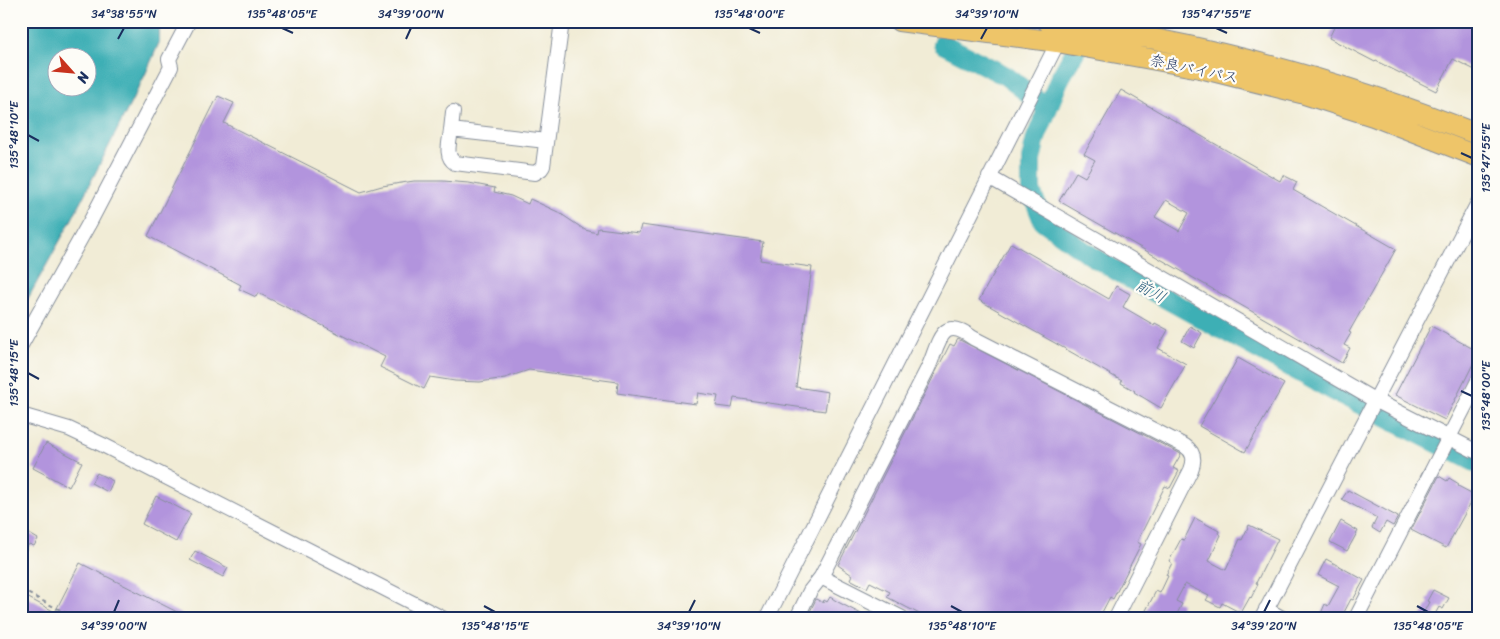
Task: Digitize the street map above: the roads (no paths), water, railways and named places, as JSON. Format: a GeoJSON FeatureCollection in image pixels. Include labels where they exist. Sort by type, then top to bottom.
{"type":"FeatureCollection","features":[{"type":"Feature","properties":{"kind":"highway","name":"奈良バイパス"},"geometry":{"type":"LineString","coordinates":[[899,21],[1065,44],[1152,39],[1308,75],[1479,135]]}},
{"type":"Feature","properties":{"kind":"highway","name":"奈良バイパス"},"geometry":{"type":"LineString","coordinates":[[1066,23],[1106,41],[1301,94],[1382,119],[1479,157]]}},
{"type":"Feature","properties":{"kind":"street"},"geometry":{"type":"LineString","coordinates":[[21,346],[91,220],[171,67],[169,59],[189,21]]}},
{"type":"Feature","properties":{"kind":"street"},"geometry":{"type":"LineString","coordinates":[[453,112],[449,155],[452,161],[535,172],[541,169],[562,21]]}},
{"type":"Feature","properties":{"kind":"street"},"geometry":{"type":"LineString","coordinates":[[767,618],[989,177],[1065,44],[1066,23]]}},
{"type":"Feature","properties":{"kind":"street"},"geometry":{"type":"LineString","coordinates":[[451,130],[546,141]]}},
{"type":"Feature","properties":{"kind":"street"},"geometry":{"type":"LineString","coordinates":[[989,177],[1376,400],[1479,453]]}},
{"type":"Feature","properties":{"kind":"street"},"geometry":{"type":"LineString","coordinates":[[1282,618],[1264,613],[1479,201]]}},
{"type":"Feature","properties":{"kind":"street"},"geometry":{"type":"LineString","coordinates":[[797,618],[810,591],[821,577],[928,368],[936,351],[940,336],[948,330],[956,329],[964,331],[973,338],[1186,446],[1191,451],[1194,460],[1191,470],[1116,618]]}},
{"type":"Feature","properties":{"kind":"street"},"geometry":{"type":"LineString","coordinates":[[1356,618],[1479,379]]}},
{"type":"Feature","properties":{"kind":"street"},"geometry":{"type":"LineString","coordinates":[[21,415],[69,430],[102,445],[442,618]]}},
{"type":"Feature","properties":{"kind":"street"},"geometry":{"type":"LineString","coordinates":[[821,577],[902,618]]}},
{"type":"Feature","properties":{"kind":"water"},"geometry":{"type":"Polygon","coordinates":[[[21,21],[160,21],[159,43],[145,75],[72,219],[21,311],[21,21]]]}},
{"type":"Feature","properties":{"kind":"waterway","name":"前川"},"geometry":{"type":"LineString","coordinates":[[1086,32],[1059,80],[1036,138],[1031,160],[1031,191],[1043,221],[1087,253],[1130,279],[1332,390],[1479,464]]}},
{"type":"Feature","properties":{"kind":"waterway","name":"前川"},"geometry":{"type":"LineString","coordinates":[[943,44],[1006,76],[1046,107]]}}]}
